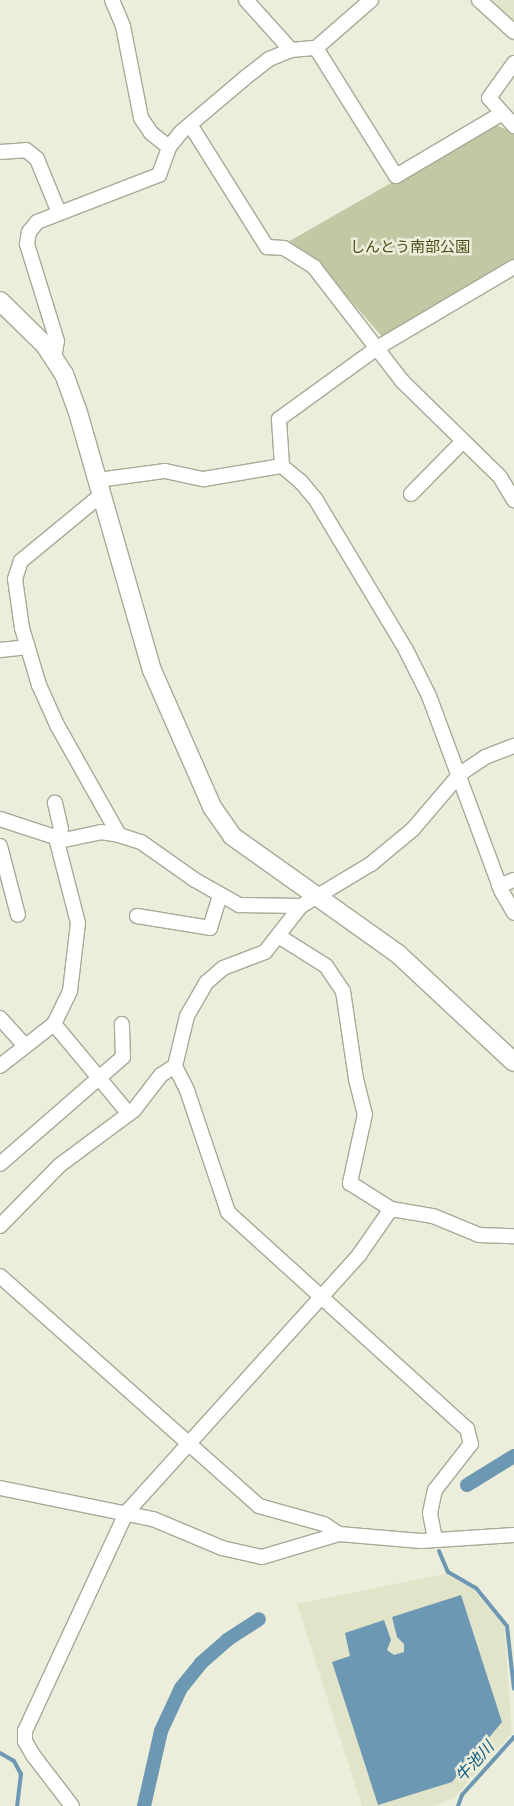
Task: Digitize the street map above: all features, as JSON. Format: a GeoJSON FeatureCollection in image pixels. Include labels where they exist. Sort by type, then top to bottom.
{"type":"FeatureCollection","features":[{"type":"Feature","properties":{"kind":"street"},"geometry":{"type":"LineString","coordinates":[[112,0],[123,26],[141,118],[151,134],[169,147]]}},
{"type":"Feature","properties":{"kind":"street"},"geometry":{"type":"LineString","coordinates":[[246,0],[291,50]]}},
{"type":"Feature","properties":{"kind":"street"},"geometry":{"type":"LineString","coordinates":[[54,360],[57,341],[27,244],[29,232],[37,222],[159,175],[169,147],[269,60],[291,50],[316,48],[371,0]]}},
{"type":"Feature","properties":{"kind":"street"},"geometry":{"type":"LineString","coordinates":[[479,0],[514,32]]}},
{"type":"Feature","properties":{"kind":"street"},"geometry":{"type":"LineString","coordinates":[[316,48],[396,176],[501,114]]}},
{"type":"Feature","properties":{"kind":"street"},"geometry":{"type":"LineString","coordinates":[[514,63],[489,98],[501,114],[514,126]]}},
{"type":"Feature","properties":{"kind":"street"},"geometry":{"type":"LineString","coordinates":[[191,126],[267,247],[284,248],[314,267],[402,381],[500,478],[514,500]]}},
{"type":"Feature","properties":{"kind":"street"},"geometry":{"type":"LineString","coordinates":[[0,152],[26,150],[37,159],[59,214]]}},
{"type":"Feature","properties":{"kind":"street"},"geometry":{"type":"LineString","coordinates":[[514,267],[377,348],[279,419],[282,466],[316,500],[406,650],[460,774],[499,886],[514,913]]}},
{"type":"Feature","properties":{"kind":"street"},"geometry":{"type":"LineString","coordinates":[[0,300],[44,345],[54,360],[77,409],[152,670],[212,807],[232,836],[257,856],[317,894],[398,954],[514,1062]]}},
{"type":"Feature","properties":{"kind":"street"},"geometry":{"type":"LineString","coordinates":[[411,494],[463,441]]}},
{"type":"Feature","properties":{"kind":"street"},"geometry":{"type":"LineString","coordinates":[[119,835],[57,725],[39,685],[28,647],[15,580],[21,561],[99,488],[165,471],[204,479],[282,466]]}},
{"type":"Feature","properties":{"kind":"street"},"geometry":{"type":"LineString","coordinates":[[0,650],[28,647]]}},
{"type":"Feature","properties":{"kind":"street"},"geometry":{"type":"LineString","coordinates":[[435,1539],[430,1513],[435,1490],[470,1444],[467,1429],[228,1212],[187,1090],[175,1066],[187,1016],[207,982],[223,968],[265,952],[280,936],[301,906],[317,894],[370,864],[413,829],[460,774],[485,758],[514,746]]}},
{"type":"Feature","properties":{"kind":"street"},"geometry":{"type":"LineString","coordinates":[[0,1066],[24,1045],[54,1024],[70,990],[78,923],[56,838],[61,830],[55,803]]}},
{"type":"Feature","properties":{"kind":"street"},"geometry":{"type":"LineString","coordinates":[[0,819],[64,840],[102,832],[119,835],[141,842],[239,906],[301,906]]}},
{"type":"Feature","properties":{"kind":"street"},"geometry":{"type":"LineString","coordinates":[[0,846],[18,915]]}},
{"type":"Feature","properties":{"kind":"street"},"geometry":{"type":"LineString","coordinates":[[499,886],[514,880]]}},
{"type":"Feature","properties":{"kind":"street"},"geometry":{"type":"LineString","coordinates":[[136,916],[210,928],[220,895]]}},
{"type":"Feature","properties":{"kind":"street"},"geometry":{"type":"LineString","coordinates":[[280,936],[326,966],[343,991],[356,1079],[365,1114],[350,1183],[391,1209],[433,1216],[479,1235],[507,1239],[514,1236]]}},
{"type":"Feature","properties":{"kind":"street"},"geometry":{"type":"LineString","coordinates":[[0,1018],[24,1045]]}},
{"type":"Feature","properties":{"kind":"street"},"geometry":{"type":"LineString","coordinates":[[54,1024],[129,1114]]}},
{"type":"Feature","properties":{"kind":"street"},"geometry":{"type":"LineString","coordinates":[[0,1164],[123,1057],[122,1024]]}},
{"type":"Feature","properties":{"kind":"street"},"geometry":{"type":"LineString","coordinates":[[0,1226],[60,1165],[129,1114],[161,1074],[175,1066]]}},
{"type":"Feature","properties":{"kind":"street"},"geometry":{"type":"LineString","coordinates":[[72,1806],[33,1755],[25,1740],[25,1731],[126,1513],[359,1255],[391,1209]]}},
{"type":"Feature","properties":{"kind":"street"},"geometry":{"type":"LineString","coordinates":[[0,1276],[259,1506],[324,1524],[339,1534]]}},
{"type":"Feature","properties":{"kind":"street"},"geometry":{"type":"LineString","coordinates":[[0,1488],[126,1513],[170,1525],[222,1548],[262,1557],[339,1534],[435,1539],[513,1536]]}},
{"type":"Feature","properties":{"kind":"shaded area"},"geometry":{"type":"Polygon","coordinates":[[[490,0],[514,0],[514,22],[490,0]]]}},
{"type":"Feature","properties":{"kind":"shaded area"},"geometry":{"type":"Polygon","coordinates":[[[444,1574],[472,1588],[504,1626],[512,1733],[454,1798],[433,1806],[362,1806],[297,1604],[444,1574]]]}},
{"type":"Feature","properties":{"kind":"green space","name":"しんとう南部公園"},"geometry":{"type":"Polygon","coordinates":[[[494,124],[514,133],[514,261],[384,339],[320,265],[304,251],[288,242],[494,124]]]}},
{"type":"Feature","properties":{"kind":"water"},"geometry":{"type":"Polygon","coordinates":[[[461,1595],[502,1722],[452,1782],[378,1805],[332,1662],[350,1656],[345,1633],[384,1620],[391,1640],[387,1650],[394,1655],[404,1652],[404,1644],[397,1637],[392,1617],[461,1595]]]}},
{"type":"Feature","properties":{"kind":"waterway"},"geometry":{"type":"LineString","coordinates":[[467,1485],[514,1456]]}},
{"type":"Feature","properties":{"kind":"waterway","name":"牛池川"},"geometry":{"type":"LineString","coordinates":[[439,1551],[448,1572],[476,1588],[507,1626],[514,1689]]}},
{"type":"Feature","properties":{"kind":"waterway"},"geometry":{"type":"LineString","coordinates":[[144,1806],[161,1731],[181,1688],[201,1663],[227,1640],[259,1619]]}},
{"type":"Feature","properties":{"kind":"waterway","name":"牛池川"},"geometry":{"type":"LineString","coordinates":[[458,1806],[462,1795],[514,1737]]}},
{"type":"Feature","properties":{"kind":"waterway"},"geometry":{"type":"LineString","coordinates":[[0,1753],[14,1761],[21,1774],[17,1806]]}}]}
